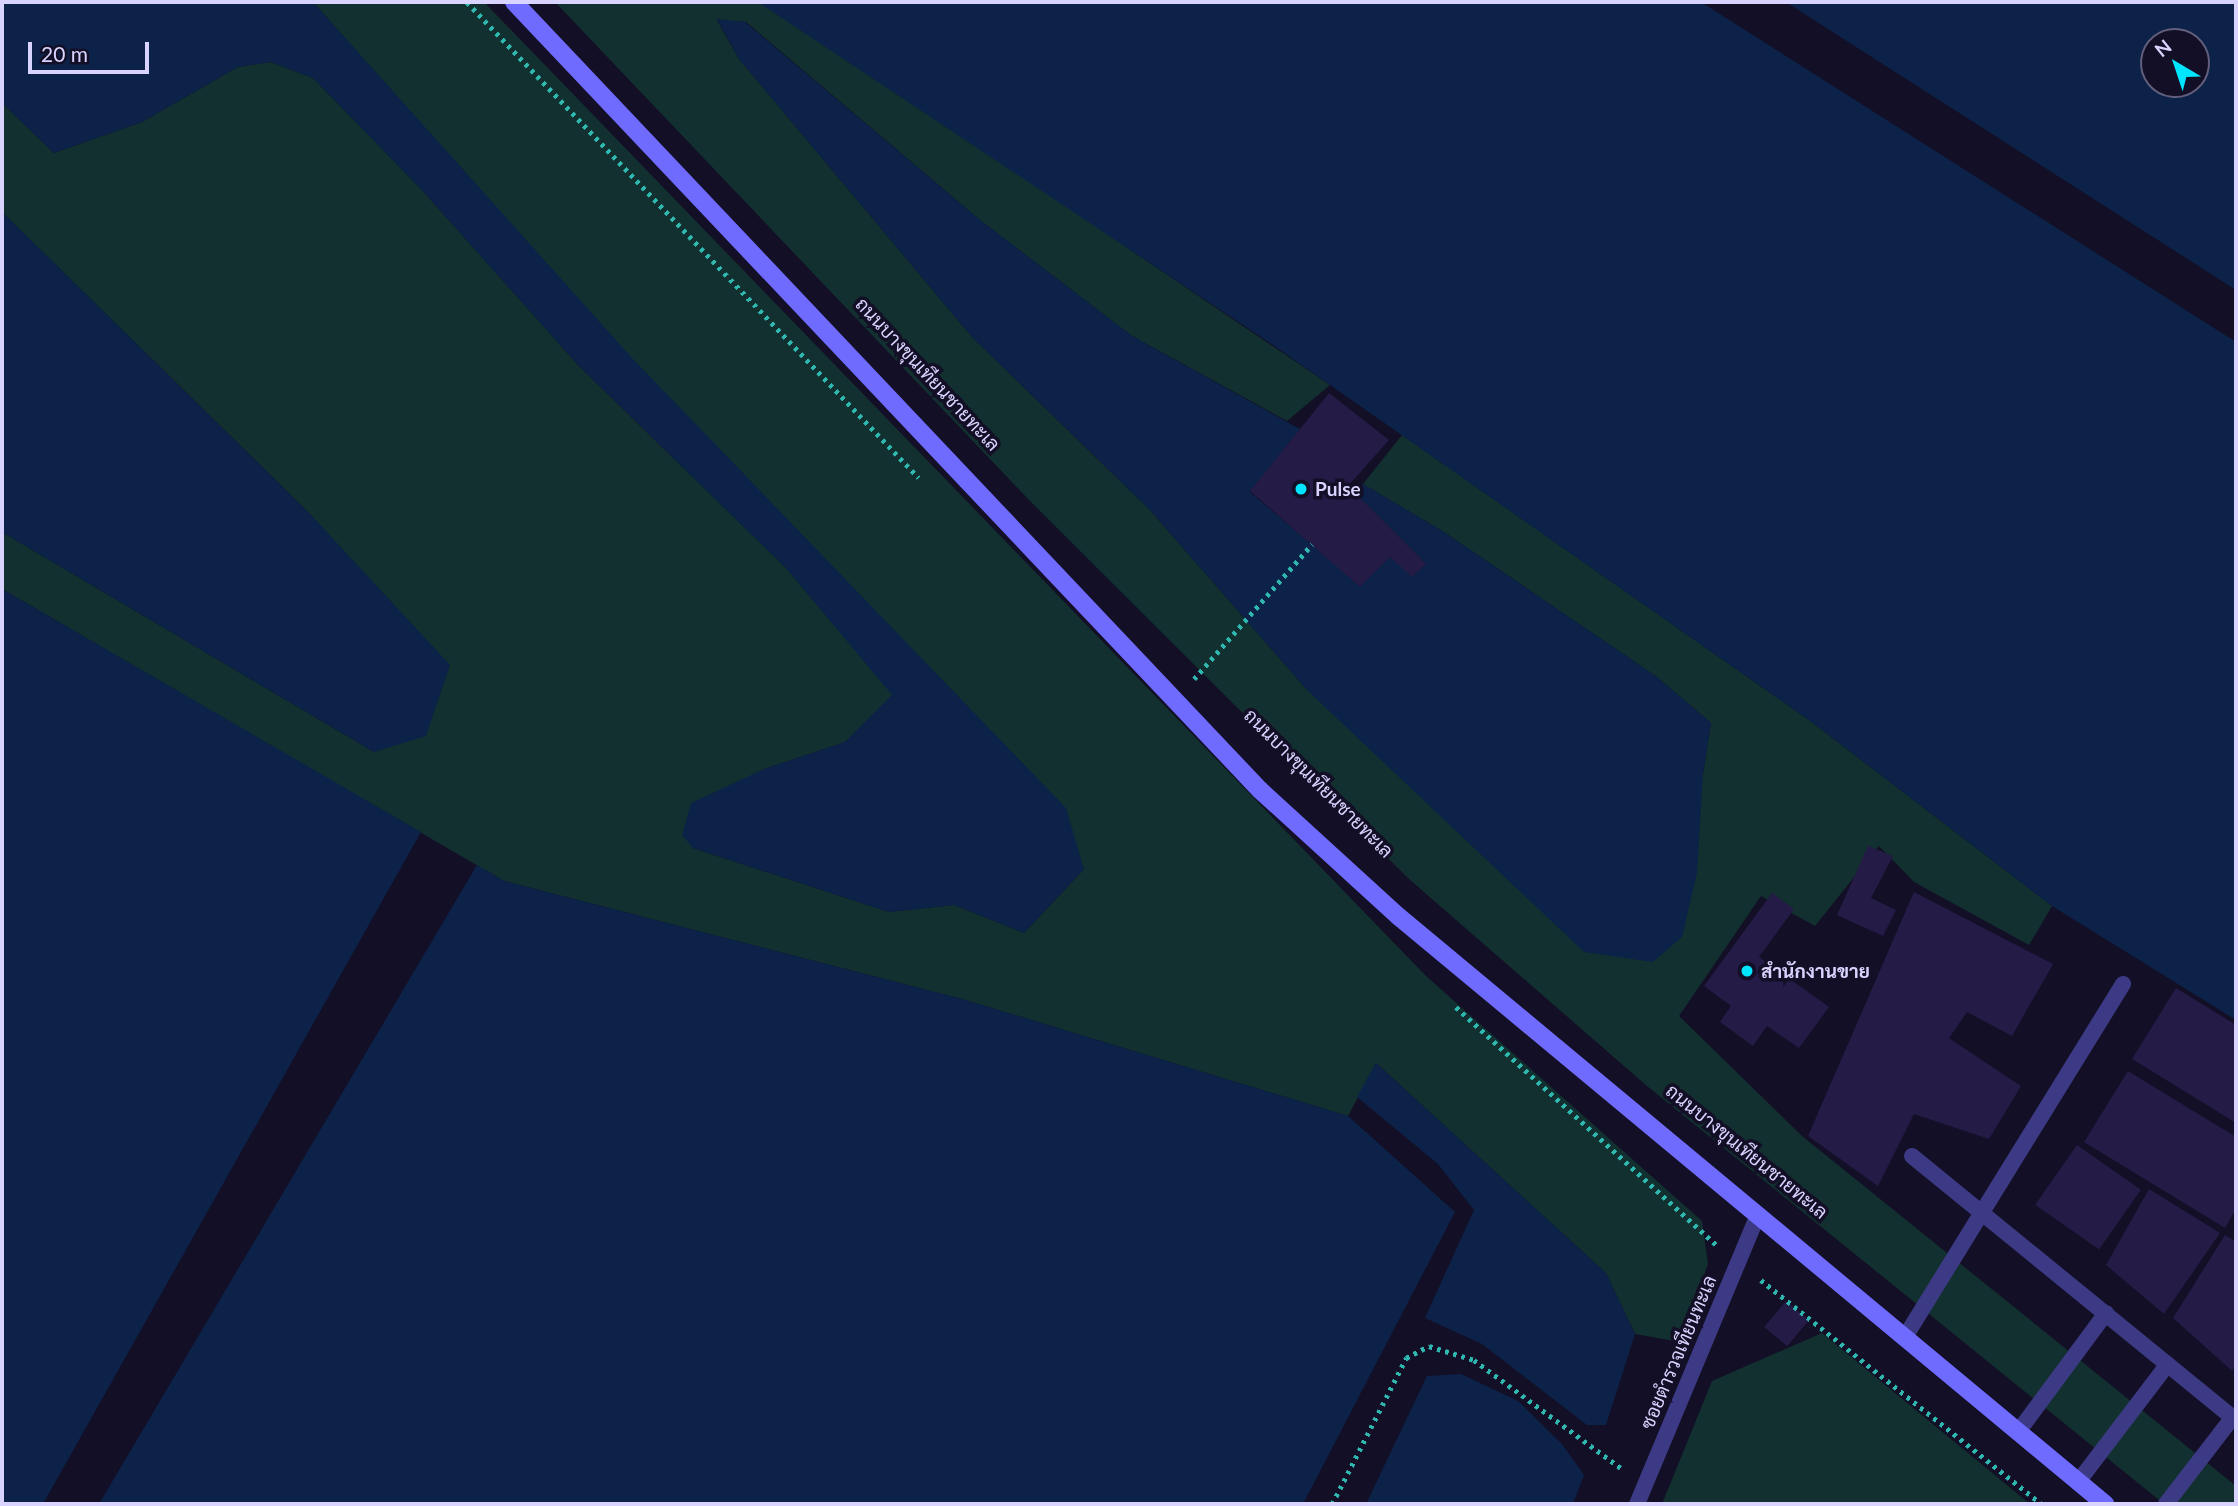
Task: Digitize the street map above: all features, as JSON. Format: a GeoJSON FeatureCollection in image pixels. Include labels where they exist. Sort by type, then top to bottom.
{"type":"FeatureCollection","features":[{"type":"Feature","properties":{"kind":"main road"},"geometry":{"type":"LineString","coordinates":[[514,2],[1260,790],[1398,916],[2105,1504]]}},
{"type":"Feature","properties":{"kind":"lane"},"geometry":{"type":"LineString","coordinates":[[1905,1337],[2123,984]]}},
{"type":"Feature","properties":{"kind":"lane"},"geometry":{"type":"LineString","coordinates":[[1912,1156],[2234,1419],[2166,1504]]}},
{"type":"Feature","properties":{"kind":"lane","name":"ซอยตำรวจเทียนทะเล"},"geometry":{"type":"LineString","coordinates":[[1637,1504],[1758,1215]]}},
{"type":"Feature","properties":{"kind":"lane"},"geometry":{"type":"LineString","coordinates":[[2018,1432],[2106,1313]]}},
{"type":"Feature","properties":{"kind":"lane"},"geometry":{"type":"LineString","coordinates":[[2078,1482],[2168,1364]]}},
{"type":"Feature","properties":{"kind":"path"},"geometry":{"type":"LineString","coordinates":[[1191,682],[1312,544]]}},
{"type":"Feature","properties":{"kind":"path"},"geometry":{"type":"LineString","coordinates":[[1181,672],[1200,692]]}},
{"type":"Feature","properties":{"kind":"path"},"geometry":{"type":"LineString","coordinates":[[1332,1504],[1406,1358],[1429,1346],[1474,1360],[1645,1486]]}},
{"type":"Feature","properties":{"kind":"green space"},"geometry":{"type":"Polygon","coordinates":[[[313,2],[484,2],[1426,976],[1702,1221],[1708,1264],[1680,1342],[1635,1334],[1606,1273],[1376,1063],[1348,1116],[962,999],[504,881],[2,589],[2,532],[374,752],[312,516],[2,212],[2,103],[54,153],[142,122],[238,67],[271,62],[313,78],[421,189],[578,365],[786,568],[893,695],[845,742],[764,769],[693,848],[889,912],[954,905],[1024,933],[1084,869],[313,2]]]}},
{"type":"Feature","properties":{"kind":"green space"},"geometry":{"type":"Polygon","coordinates":[[[555,2],[758,2],[791,20],[1330,385],[1287,421],[1132,336],[980,220],[746,22],[717,20],[739,59],[972,337],[1149,509],[1308,691],[1703,774],[1711,723],[1657,677],[1444,532],[1363,484],[1402,435],[1809,720],[2052,906],[2029,945],[1914,882],[1879,846],[1815,926],[1761,896],[1679,1016],[1802,1136],[2236,1486],[2236,1504],[2164,1504],[1647,1086],[1409,879],[1029,500],[555,2]]]}},
{"type":"Feature","properties":{"kind":"green space"},"geometry":{"type":"Polygon","coordinates":[[[1822,1333],[2030,1504],[1662,1504],[1712,1381],[1822,1333]]]}},
{"type":"Feature","properties":{"kind":"water"},"geometry":{"type":"Polygon","coordinates":[[[2,2],[313,2],[633,359],[1066,808],[1084,869],[1024,933],[954,905],[889,912],[693,848],[682,835],[691,803],[764,769],[845,742],[892,695],[786,568],[578,365],[421,189],[313,78],[271,62],[238,67],[142,122],[54,153],[2,103],[2,2]]]}},
{"type":"Feature","properties":{"kind":"water"},"geometry":{"type":"Polygon","coordinates":[[[758,2],[1701,2],[2236,342],[2236,1020],[2052,906],[1809,720],[1267,341],[758,2]]]}},
{"type":"Feature","properties":{"kind":"water"},"geometry":{"type":"Polygon","coordinates":[[[1786,2],[2236,2],[2236,290],[1786,2]]]}},
{"type":"Feature","properties":{"kind":"water"},"geometry":{"type":"Polygon","coordinates":[[[717,19],[745,22],[980,220],[1132,336],[1300,429],[1250,492],[1360,586],[1390,557],[1412,576],[1426,564],[1357,495],[1363,484],[1444,532],[1657,677],[1711,723],[1703,774],[1697,873],[1682,937],[1653,962],[1584,952],[1308,691],[1149,509],[972,337],[739,59],[717,19]]]}},
{"type":"Feature","properties":{"kind":"water"},"geometry":{"type":"Polygon","coordinates":[[[2,212],[312,516],[450,665],[426,736],[374,752],[2,532],[2,212]]]}},
{"type":"Feature","properties":{"kind":"water"},"geometry":{"type":"Polygon","coordinates":[[[2,589],[421,832],[43,1504],[2,1504],[2,589]]]}},
{"type":"Feature","properties":{"kind":"water"},"geometry":{"type":"Polygon","coordinates":[[[477,865],[504,881],[962,999],[1348,1116],[1455,1212],[1303,1504],[99,1504],[477,865]]]}},
{"type":"Feature","properties":{"kind":"water"},"geometry":{"type":"Polygon","coordinates":[[[1376,1063],[1606,1273],[1635,1334],[1606,1425],[1587,1425],[1482,1344],[1425,1318],[1474,1210],[1438,1164],[1357,1097],[1376,1063]]]}},
{"type":"Feature","properties":{"kind":"water"},"geometry":{"type":"Polygon","coordinates":[[[1461,1374],[1518,1401],[1562,1444],[1584,1475],[1573,1504],[1366,1504],[1427,1376],[1461,1374]]]}},
{"type":"Feature","properties":{"kind":"building","name":"Pulse"},"geometry":{"type":"Polygon","coordinates":[[[1329,393],[1389,440],[1348,486],[1426,564],[1412,577],[1390,557],[1360,587],[1250,491],[1329,393]]]}},
{"type":"Feature","properties":{"kind":"building"},"geometry":{"type":"Polygon","coordinates":[[[1868,846],[1893,856],[1871,898],[1896,910],[1883,936],[1837,915],[1868,846]]]}},
{"type":"Feature","properties":{"kind":"building"},"geometry":{"type":"Polygon","coordinates":[[[1914,892],[2053,964],[2012,1036],[1967,1012],[1949,1038],[2021,1086],[1989,1139],[1914,1114],[1878,1186],[1808,1136],[1914,892]]]}},
{"type":"Feature","properties":{"kind":"building","name":"สำนักงานขาย"},"geometry":{"type":"Polygon","coordinates":[[[1772,893],[1794,909],[1759,957],[1829,1007],[1799,1048],[1767,1026],[1753,1046],[1720,1022],[1731,1006],[1704,986],[1772,893]]]}},
{"type":"Feature","properties":{"kind":"building"},"geometry":{"type":"Polygon","coordinates":[[[2176,988],[2236,1025],[2236,1123],[2132,1059],[2176,988]]]}},
{"type":"Feature","properties":{"kind":"building"},"geometry":{"type":"Polygon","coordinates":[[[2128,1071],[2236,1137],[2236,1209],[2225,1228],[2084,1142],[2128,1071]]]}},
{"type":"Feature","properties":{"kind":"building"},"geometry":{"type":"Polygon","coordinates":[[[2077,1145],[2141,1190],[2099,1250],[2035,1205],[2077,1145]]]}},
{"type":"Feature","properties":{"kind":"building"},"geometry":{"type":"Polygon","coordinates":[[[2149,1189],[2220,1233],[2164,1314],[2106,1265],[2149,1189]]]}},
{"type":"Feature","properties":{"kind":"building"},"geometry":{"type":"Polygon","coordinates":[[[2225,1235],[2236,1242],[2236,1364],[2232,1371],[2173,1318],[2225,1235]]]}},
{"type":"Feature","properties":{"kind":"building"},"geometry":{"type":"Polygon","coordinates":[[[1786,1301],[1809,1320],[1787,1346],[1764,1327],[1786,1301]]]}},
{"type":"Feature","properties":{"kind":"place","name":"Pulse"},"geometry":{"type":"Point","coordinates":[1301,489]}},
{"type":"Feature","properties":{"kind":"place","name":"สำนักงานขาย"},"geometry":{"type":"Point","coordinates":[1747,971]}}]}
